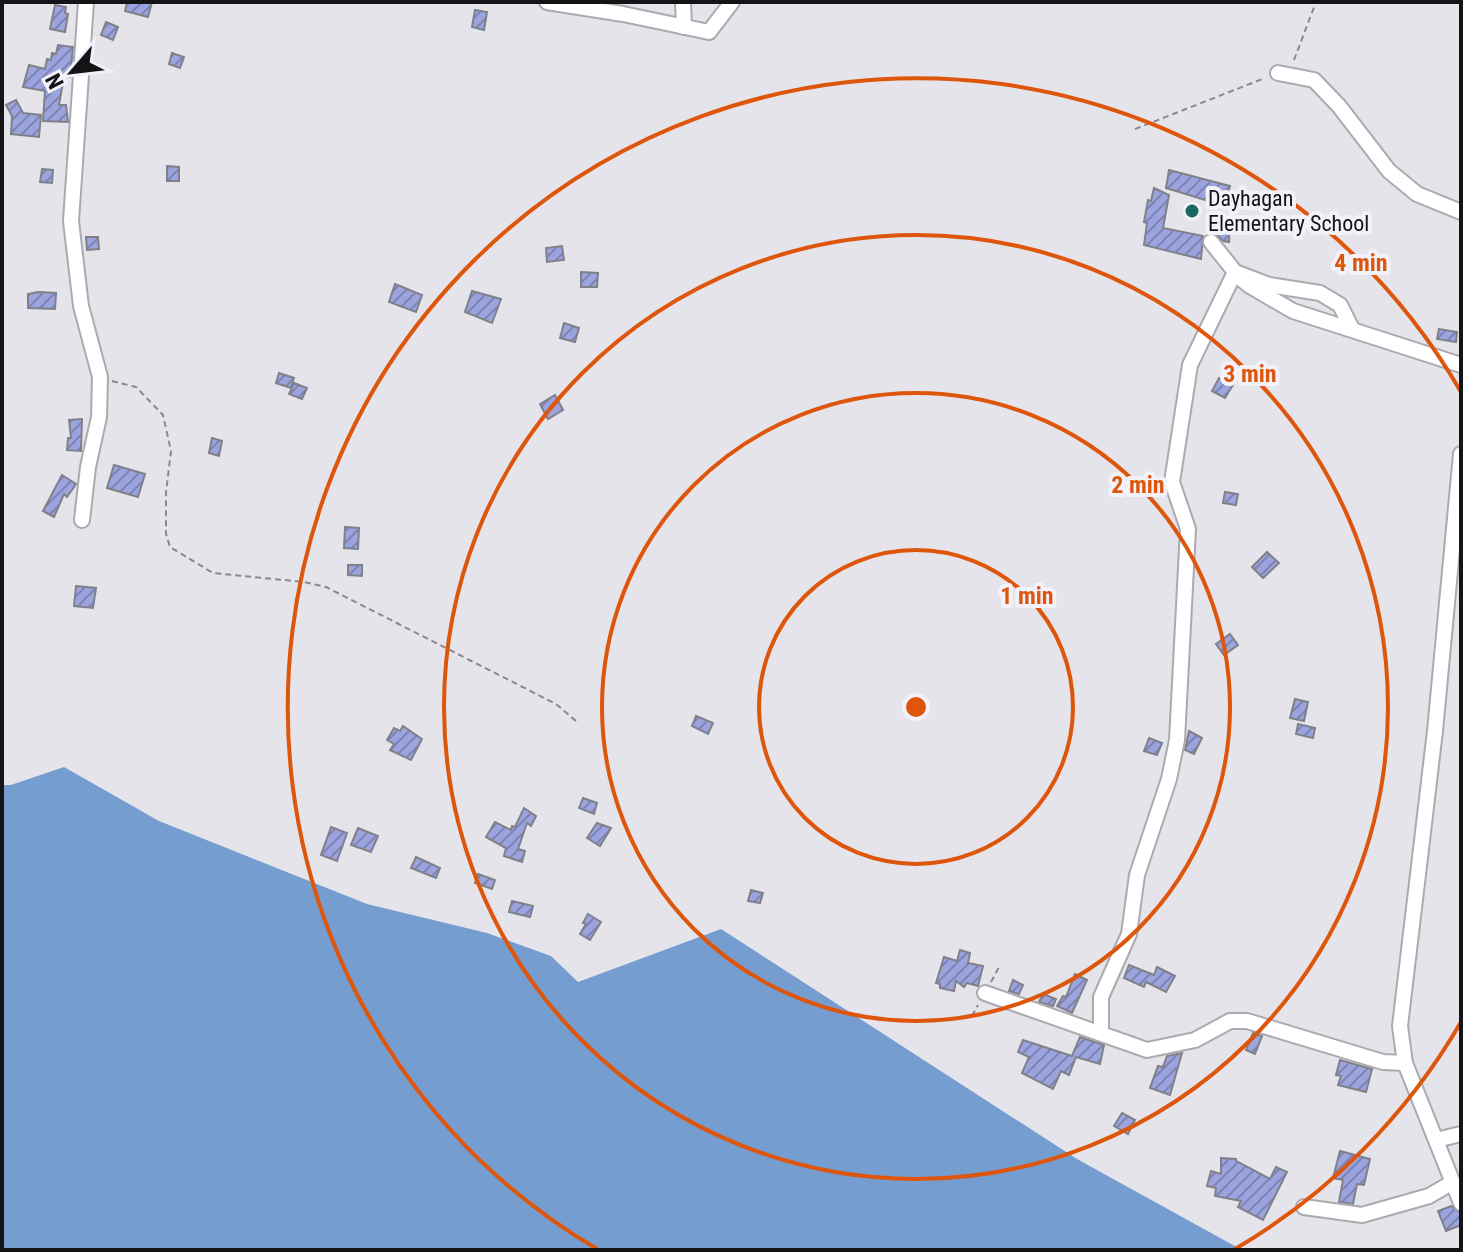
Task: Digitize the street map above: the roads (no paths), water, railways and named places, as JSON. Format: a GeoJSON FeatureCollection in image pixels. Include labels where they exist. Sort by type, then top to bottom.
{"type":"FeatureCollection","features":[{"type":"Feature","properties":{"kind":"street"},"geometry":{"type":"LineString","coordinates":[[82,520],[88,467],[99,417],[100,377],[81,306],[71,221],[86,2]]}},
{"type":"Feature","properties":{"kind":"street"},"geometry":{"type":"LineString","coordinates":[[547,2],[623,8],[709,32],[732,2]]}},
{"type":"Feature","properties":{"kind":"street"},"geometry":{"type":"LineString","coordinates":[[683,2],[684,27]]}},
{"type":"Feature","properties":{"kind":"street"},"geometry":{"type":"LineString","coordinates":[[1278,73],[1314,80],[1339,106],[1389,171],[1417,194],[1461,212]]}},
{"type":"Feature","properties":{"kind":"street"},"geometry":{"type":"LineString","coordinates":[[1211,242],[1235,273],[1250,286],[1293,311],[1461,365]]}},
{"type":"Feature","properties":{"kind":"street"},"geometry":{"type":"LineString","coordinates":[[1235,273],[1269,285],[1320,293],[1340,305],[1352,329]]}},
{"type":"Feature","properties":{"kind":"street"},"geometry":{"type":"LineString","coordinates":[[1101,1033],[1101,997],[1129,934],[1137,875],[1169,779],[1177,740],[1188,529],[1172,482],[1190,365],[1235,273]]}},
{"type":"Feature","properties":{"kind":"street"},"geometry":{"type":"LineString","coordinates":[[1461,454],[1435,731],[1400,1026],[1405,1063],[1461,1203]]}},
{"type":"Feature","properties":{"kind":"street"},"geometry":{"type":"LineString","coordinates":[[985,993],[1147,1050],[1195,1040],[1230,1021],[1247,1021],[1383,1062],[1405,1063]]}},
{"type":"Feature","properties":{"kind":"street"},"geometry":{"type":"LineString","coordinates":[[1436,1140],[1461,1134]]}},
{"type":"Feature","properties":{"kind":"street"},"geometry":{"type":"LineString","coordinates":[[1304,1207],[1362,1215],[1429,1196],[1453,1182]]}},
{"type":"Feature","properties":{"kind":"water"},"geometry":{"type":"Polygon","coordinates":[[[64,767],[159,821],[367,904],[487,933],[551,956],[578,982],[721,929],[1077,1159],[1242,1250],[2,1250],[2,785],[11,785],[64,767]]]}},
{"type":"Feature","properties":{"kind":"place","name":"Dayhagan Elementary School"},"geometry":{"type":"Point","coordinates":[1192,211]}}]}
